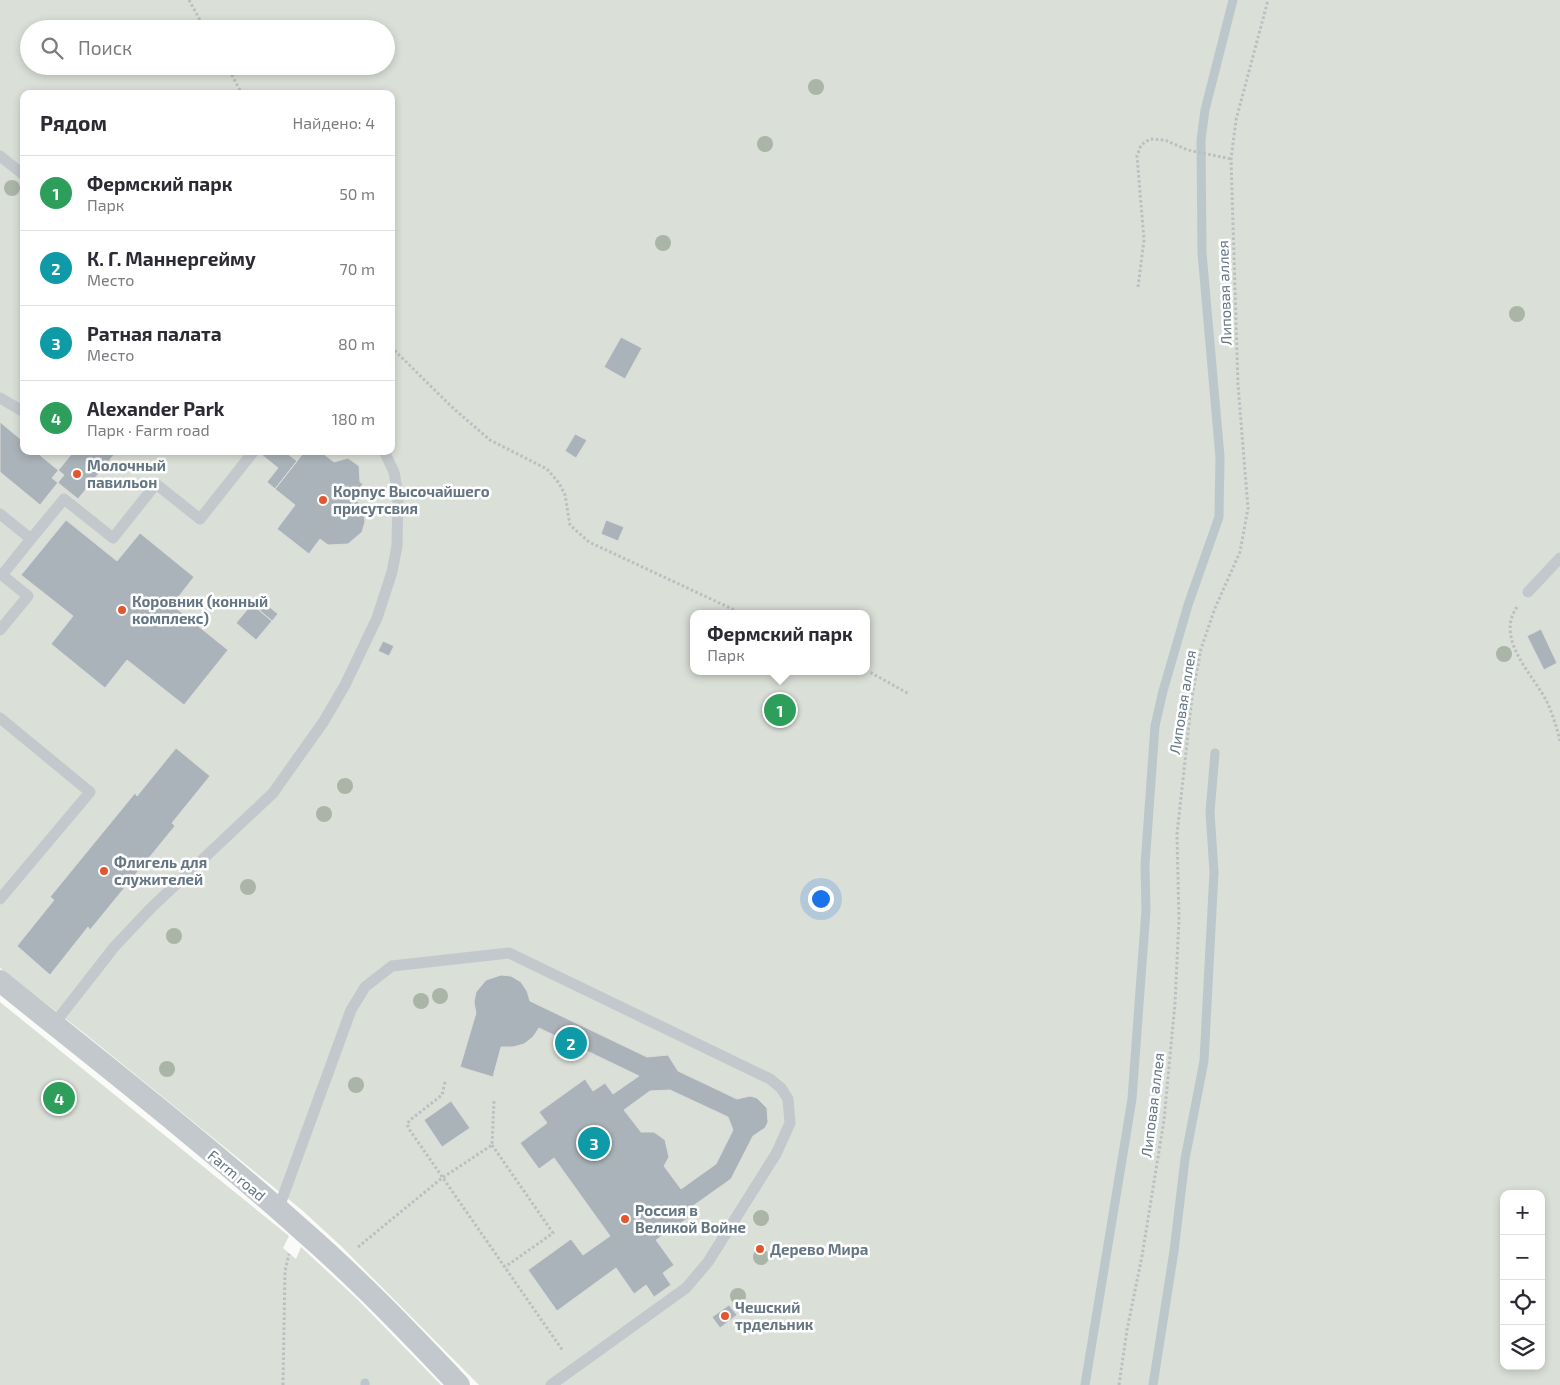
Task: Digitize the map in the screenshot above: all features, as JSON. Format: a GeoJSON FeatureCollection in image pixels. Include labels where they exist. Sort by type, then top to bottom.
{"type":"FeatureCollection","features":[{"type":"Feature","properties":{"kind":"street","name":"Farm road"},"geometry":{"type":"LineString","coordinates":[[0,981],[170,1118],[278,1210],[338,1263],[459,1385]]}},
{"type":"Feature","properties":{"kind":"lane"},"geometry":{"type":"LineString","coordinates":[[0,156],[20,172]]}},
{"type":"Feature","properties":{"kind":"lane"},"geometry":{"type":"LineString","coordinates":[[0,398],[20,410]]}},
{"type":"Feature","properties":{"kind":"lane"},"geometry":{"type":"LineString","coordinates":[[0,630],[28,596],[2,576],[64,499],[113,538],[156,484],[200,519],[251,455]]}},
{"type":"Feature","properties":{"kind":"lane"},"geometry":{"type":"LineString","coordinates":[[54,1024],[85,982],[127,933],[273,793],[324,721],[345,685],[377,618],[392,572],[397,546],[398,495],[394,472],[386,455]]}},
{"type":"Feature","properties":{"kind":"lane"},"geometry":{"type":"LineString","coordinates":[[0,514],[31,539]]}},
{"type":"Feature","properties":{"kind":"lane"},"geometry":{"type":"LineString","coordinates":[[1528,592],[1560,558]]}},
{"type":"Feature","properties":{"kind":"lane"},"geometry":{"type":"LineString","coordinates":[[0,718],[90,792],[0,899]]}},
{"type":"Feature","properties":{"kind":"lane"},"geometry":{"type":"LineString","coordinates":[[278,1210],[351,1010],[365,986],[392,966],[509,953],[770,1079],[781,1088],[788,1099],[790,1123],[776,1154],[708,1262],[686,1288],[550,1385]]}},
{"type":"Feature","properties":{"kind":"path"},"geometry":{"type":"LineString","coordinates":[[189,0],[200,20]]}},
{"type":"Feature","properties":{"kind":"path","name":"Липовая аллея"},"geometry":{"type":"LineString","coordinates":[[1119,1385],[1164,1120],[1175,1003],[1180,920],[1177,834],[1192,697],[1202,649],[1215,608],[1240,552],[1248,508],[1238,385],[1232,159],[1236,120],[1268,0]]}},
{"type":"Feature","properties":{"kind":"path"},"geometry":{"type":"LineString","coordinates":[[232,75],[240,90]]}},
{"type":"Feature","properties":{"kind":"path"},"geometry":{"type":"LineString","coordinates":[[1138,287],[1144,240],[1137,156],[1141,145],[1150,139],[1164,140],[1204,154],[1232,159]]}},
{"type":"Feature","properties":{"kind":"path"},"geometry":{"type":"LineString","coordinates":[[395,352],[454,409],[490,440],[547,470],[559,483],[565,495],[570,525],[589,542],[734,610]]}},
{"type":"Feature","properties":{"kind":"path"},"geometry":{"type":"LineString","coordinates":[[1528,592],[1513,613],[1510,625],[1512,638],[1520,660],[1531,673],[1548,703],[1560,741]]}},
{"type":"Feature","properties":{"kind":"path"},"geometry":{"type":"LineString","coordinates":[[870,672],[909,694]]}},
{"type":"Feature","properties":{"kind":"path"},"geometry":{"type":"LineString","coordinates":[[445,1082],[442,1095],[407,1124],[409,1129],[575,1367]]}},
{"type":"Feature","properties":{"kind":"path"},"geometry":{"type":"LineString","coordinates":[[494,1100],[492,1145],[553,1233],[505,1268]]}},
{"type":"Feature","properties":{"kind":"path"},"geometry":{"type":"LineString","coordinates":[[338,1263],[442,1178],[492,1145]]}},
{"type":"Feature","properties":{"kind":"path"},"geometry":{"type":"LineString","coordinates":[[283,1385],[285,1271],[289,1253]]}},
{"type":"Feature","properties":{"kind":"shaded area"},"geometry":{"type":"Polygon","coordinates":[[[0,0],[1560,0],[1560,1385],[479,1385],[341,1246],[303,1211],[84,1033],[0,968],[0,0]]]}},
{"type":"Feature","properties":{"kind":"shaded area"},"geometry":{"type":"Polygon","coordinates":[[[0,1002],[289,1236],[283,1248],[296,1259],[301,1247],[358,1300],[441,1385],[0,1385],[0,1002]]]}},
{"type":"Feature","properties":{"kind":"building"},"geometry":{"type":"Polygon","coordinates":[[[621,337],[642,348],[625,379],[604,367],[621,337]]]}},
{"type":"Feature","properties":{"kind":"building"},"geometry":{"type":"Polygon","coordinates":[[[0,422],[20,439],[20,455],[40,455],[64,475],[40,505],[0,472],[0,422]]]}},
{"type":"Feature","properties":{"kind":"building"},"geometry":{"type":"Polygon","coordinates":[[[575,434],[587,440],[576,458],[565,451],[575,434]]]}},
{"type":"Feature","properties":{"kind":"building","name":"Молочный павильон"},"geometry":{"type":"Polygon","coordinates":[[[71,455],[114,455],[78,499],[52,478],[71,455]]]}},
{"type":"Feature","properties":{"kind":"building"},"geometry":{"type":"Polygon","coordinates":[[[262,455],[289,455],[297,461],[275,489],[267,482],[278,468],[262,455]]]}},
{"type":"Feature","properties":{"kind":"building","name":"Корпус Высочайшего присутсвия"},"geometry":{"type":"Polygon","coordinates":[[[302,455],[325,455],[334,462],[348,458],[359,466],[360,482],[363,484],[353,497],[360,504],[364,512],[365,522],[362,532],[348,544],[328,545],[320,539],[309,554],[277,529],[295,505],[275,489],[302,455]]]}},
{"type":"Feature","properties":{"kind":"building","name":"Коровник (конный комплекс)"},"geometry":{"type":"Polygon","coordinates":[[[66,520],[117,561],[140,533],[194,577],[172,605],[228,650],[184,705],[127,660],[105,688],[51,644],[73,616],[21,575],[66,520]]]}},
{"type":"Feature","properties":{"kind":"building"},"geometry":{"type":"Polygon","coordinates":[[[606,520],[624,527],[618,541],[601,534],[606,520]]]}},
{"type":"Feature","properties":{"kind":"building"},"geometry":{"type":"Polygon","coordinates":[[[260,599],[278,614],[272,621],[254,606],[260,599]]]}},
{"type":"Feature","properties":{"kind":"building"},"geometry":{"type":"Polygon","coordinates":[[[252,604],[272,621],[256,640],[236,623],[252,604]]]}},
{"type":"Feature","properties":{"kind":"building"},"geometry":{"type":"Polygon","coordinates":[[[1541,629],[1557,663],[1544,670],[1527,636],[1541,629]]]}},
{"type":"Feature","properties":{"kind":"building"},"geometry":{"type":"Polygon","coordinates":[[[383,641],[394,646],[389,656],[378,651],[383,641]]]}},
{"type":"Feature","properties":{"kind":"building","name":"Флигель для служителей"},"geometry":{"type":"Polygon","coordinates":[[[176,748],[210,776],[172,823],[175,826],[90,930],[88,927],[50,975],[17,946],[54,900],[50,897],[135,793],[137,796],[176,748]]]}},
{"type":"Feature","properties":{"kind":"building"},"geometry":{"type":"Polygon","coordinates":[[[501,975],[511,976],[521,982],[527,991],[530,1001],[647,1057],[668,1055],[678,1071],[737,1099],[750,1096],[757,1098],[767,1108],[768,1122],[765,1128],[753,1136],[731,1179],[693,1206],[697,1212],[656,1240],[674,1265],[663,1273],[671,1285],[654,1297],[646,1285],[634,1294],[616,1268],[557,1311],[528,1270],[571,1239],[583,1255],[610,1236],[554,1158],[539,1169],[520,1143],[547,1123],[539,1112],[585,1079],[593,1091],[605,1083],[613,1094],[639,1076],[539,1028],[533,1037],[524,1044],[513,1047],[501,1047],[493,1077],[460,1067],[476,1013],[474,1002],[476,992],[486,980],[501,975]],[[670,1090],[650,1091],[624,1110],[641,1132],[654,1132],[665,1140],[669,1157],[664,1166],[681,1189],[716,1164],[733,1130],[728,1117],[670,1090]]]}},
{"type":"Feature","properties":{"kind":"building"},"geometry":{"type":"Polygon","coordinates":[[[451,1101],[470,1128],[442,1147],[424,1120],[451,1101]]]}},
{"type":"Feature","properties":{"kind":"building","name":"Чешский трдельник"},"geometry":{"type":"Polygon","coordinates":[[[729,1305],[737,1315],[720,1328],[712,1317],[729,1305]]]}},
{"type":"Feature","properties":{"kind":"waterway"},"geometry":{"type":"LineString","coordinates":[[1085,1385],[1132,1099],[1146,910],[1145,865],[1155,726],[1188,605],[1219,517],[1220,457],[1202,253],[1201,140],[1205,110],[1233,0]]}},
{"type":"Feature","properties":{"kind":"waterway"},"geometry":{"type":"LineString","coordinates":[[1153,1385],[1174,1251],[1185,1159],[1204,1061],[1214,872],[1210,812],[1215,753]]}},
{"type":"Feature","properties":{"kind":"place","name":"Молочный павильон"},"geometry":{"type":"Point","coordinates":[77,474]}},
{"type":"Feature","properties":{"kind":"place","name":"Корпус Высочайшего присутсвия"},"geometry":{"type":"Point","coordinates":[323,500]}},
{"type":"Feature","properties":{"kind":"place","name":"Коровник (конный комплекс)"},"geometry":{"type":"Point","coordinates":[122,610]}},
{"type":"Feature","properties":{"kind":"place","name":"Фермский парк"},"geometry":{"type":"Point","coordinates":[780,710]}},
{"type":"Feature","properties":{"kind":"place","name":"Флигель для служителей"},"geometry":{"type":"Point","coordinates":[104,871]}},
{"type":"Feature","properties":{"kind":"place","name":"К. Г. Маннергейму"},"geometry":{"type":"Point","coordinates":[571,1043]}},
{"type":"Feature","properties":{"kind":"place","name":"Alexander Park"},"geometry":{"type":"Point","coordinates":[59,1098]}},
{"type":"Feature","properties":{"kind":"place","name":"Ратная палата"},"geometry":{"type":"Point","coordinates":[594,1143]}},
{"type":"Feature","properties":{"kind":"place","name":"Россия в Великой Войне"},"geometry":{"type":"Point","coordinates":[625,1219]}},
{"type":"Feature","properties":{"kind":"place","name":"Дерево Мира"},"geometry":{"type":"Point","coordinates":[760,1249]}},
{"type":"Feature","properties":{"kind":"place","name":"Чешский трдельник"},"geometry":{"type":"Point","coordinates":[725,1316]}}]}
